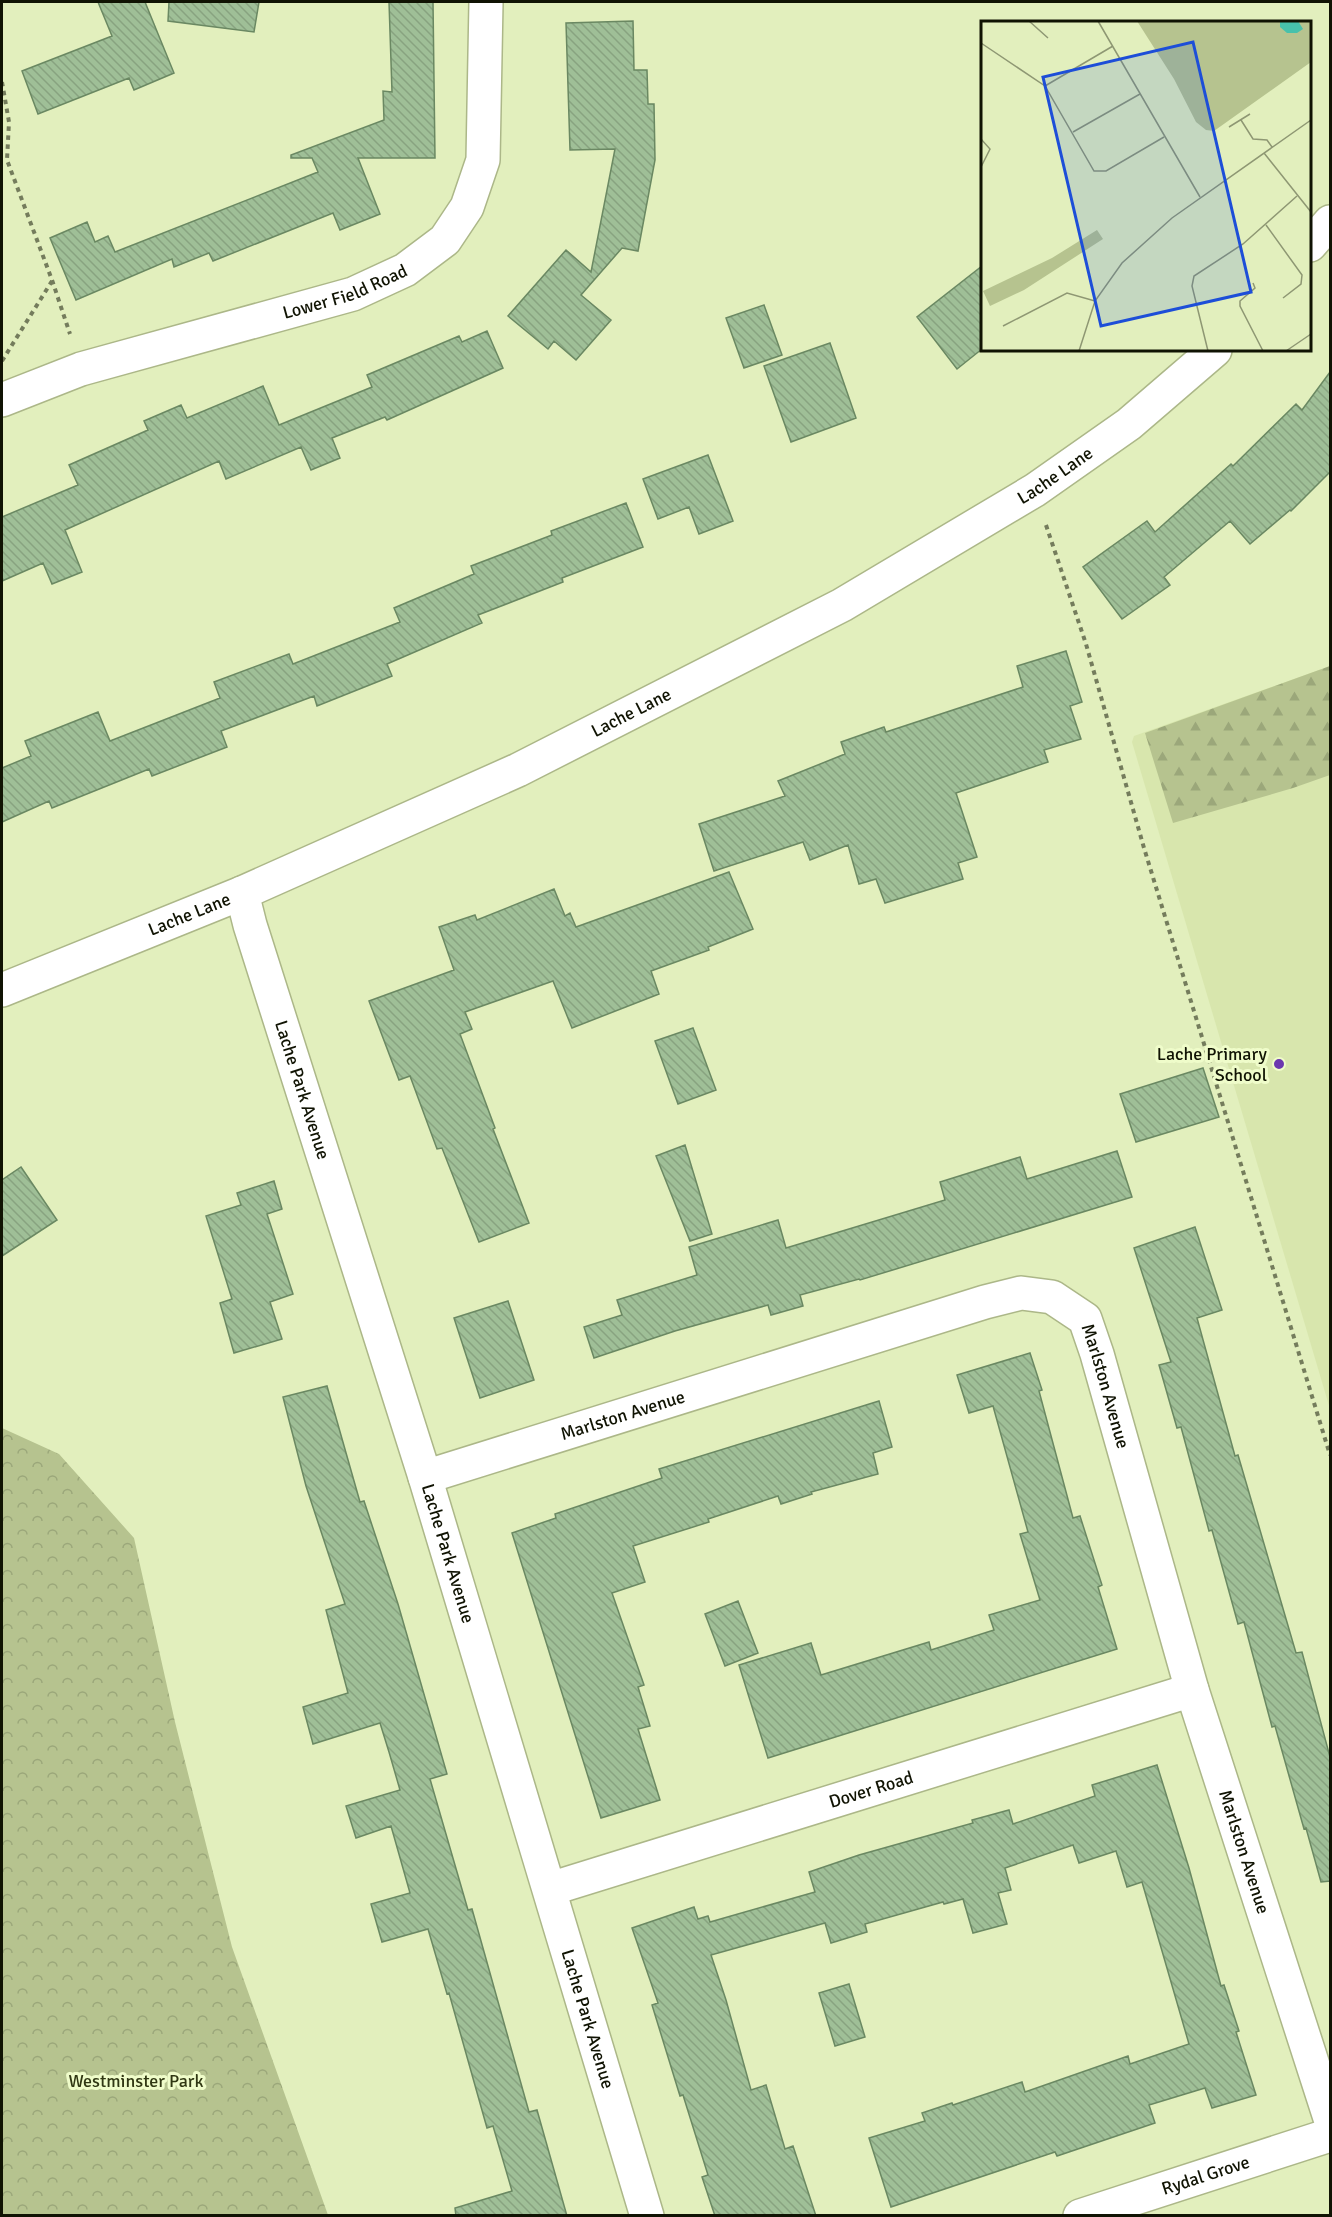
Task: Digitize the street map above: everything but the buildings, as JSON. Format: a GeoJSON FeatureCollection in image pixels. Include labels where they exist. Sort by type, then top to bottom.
{"type":"FeatureCollection","features":[{"type":"Feature","properties":{"kind":"street","name":"Lower Field Road"},"geometry":{"type":"LineString","coordinates":[[2,400],[81,369],[353,294],[405,270],[445,240],[467,207],[483,160],[486,2]]}},
{"type":"Feature","properties":{"kind":"street"},"geometry":{"type":"LineString","coordinates":[[1311,244],[1330,222]]}},
{"type":"Feature","properties":{"kind":"street","name":"Lache Lane"},"geometry":{"type":"LineString","coordinates":[[2,990],[242,893],[507,775],[842,604],[1035,490],[1129,424],[1214,351]]}},
{"type":"Feature","properties":{"kind":"street","name":"Lache Park Avenue"},"geometry":{"type":"LineString","coordinates":[[242,893],[425,1478],[647,2216]]}},
{"type":"Feature","properties":{"kind":"street","name":"Marlston Avenue"},"geometry":{"type":"LineString","coordinates":[[425,1478],[985,1302],[1021,1293],[1052,1297],[1084,1318],[1097,1354],[1192,1690],[1330,2118]]}},
{"type":"Feature","properties":{"kind":"street","name":"Dover Road"},"geometry":{"type":"LineString","coordinates":[[550,1888],[1192,1690]]}},
{"type":"Feature","properties":{"kind":"street","name":"Rydal Grove"},"geometry":{"type":"LineString","coordinates":[[1080,2216],[1330,2135]]}},
{"type":"Feature","properties":{"kind":"path"},"geometry":{"type":"LineString","coordinates":[[2,81],[9,122],[7,160],[52,280],[81,369]]}},
{"type":"Feature","properties":{"kind":"path"},"geometry":{"type":"LineString","coordinates":[[2,362],[52,280]]}},
{"type":"Feature","properties":{"kind":"path"},"geometry":{"type":"LineString","coordinates":[[1035,490],[1086,644],[1144,848],[1330,1455]]}},
{"type":"Feature","properties":{"kind":"shaded area","name":"Lache Primary School"},"geometry":{"type":"Polygon","coordinates":[[[1330,666],[1330,1409],[1132,742],[1134,736],[1330,666]]]}},
{"type":"Feature","properties":{"kind":"green space"},"geometry":{"type":"Polygon","coordinates":[[[1330,666],[1330,775],[1173,823],[1145,733],[1330,666]]]}},
{"type":"Feature","properties":{"kind":"green space","name":"Westminster Park"},"geometry":{"type":"Polygon","coordinates":[[[2,1428],[59,1454],[134,1538],[175,1722],[232,1947],[328,2215],[2,2215],[2,1428]]]}},
{"type":"Feature","properties":{"kind":"place","name":"Lache Primary School"},"geometry":{"type":"Point","coordinates":[1279,1064]}}]}
